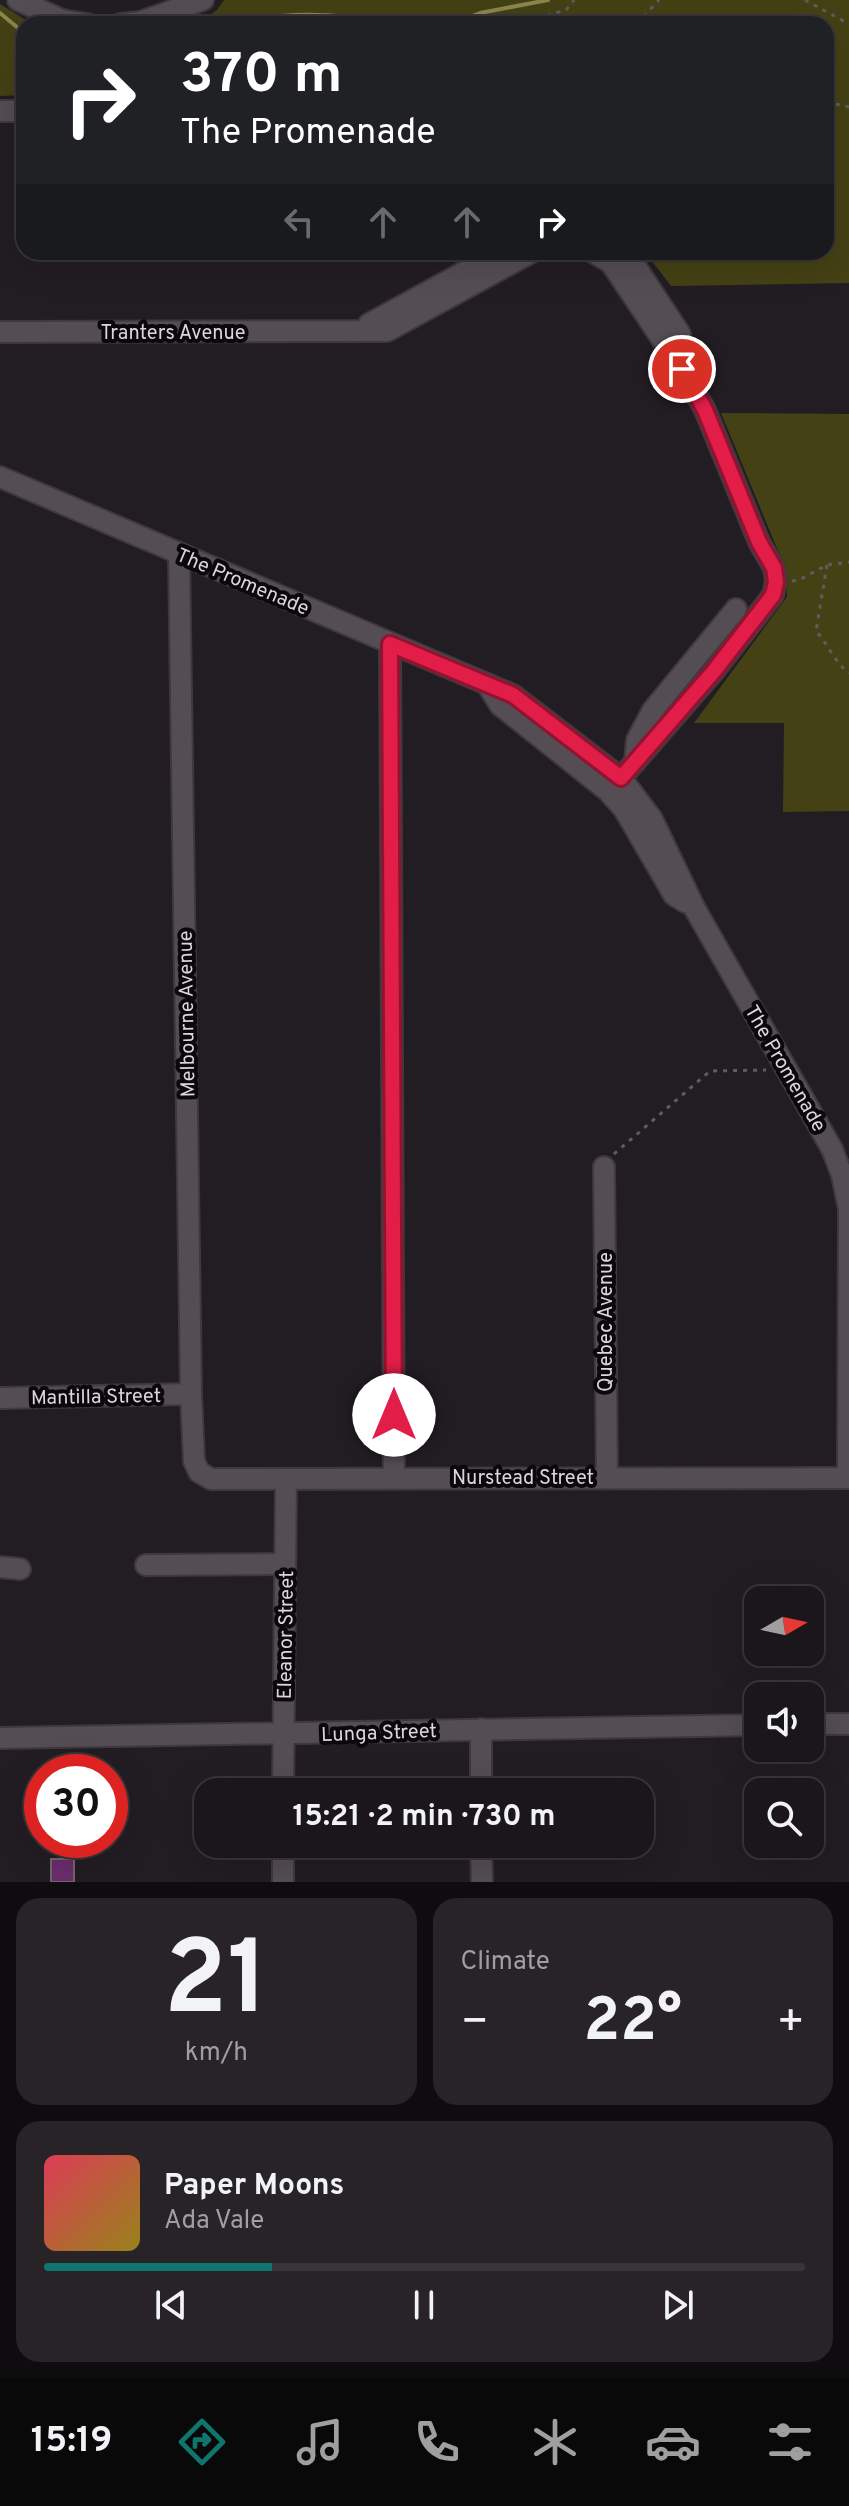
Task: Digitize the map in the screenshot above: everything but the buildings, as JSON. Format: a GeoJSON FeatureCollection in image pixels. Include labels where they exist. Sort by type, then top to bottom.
{"type":"FeatureCollection","features":[{"type":"Feature","properties":{"kind":"street"},"geometry":{"type":"LineString","coordinates":[[18,0],[53,16]]}},
{"type":"Feature","properties":{"kind":"street"},"geometry":{"type":"LineString","coordinates":[[157,16],[203,0]]}},
{"type":"Feature","properties":{"kind":"street","name":"Tranters Avenue"},"geometry":{"type":"LineString","coordinates":[[346,332],[374,323],[487,260]]}},
{"type":"Feature","properties":{"kind":"street","name":"Tranters Avenue"},"geometry":{"type":"LineString","coordinates":[[0,332],[387,331],[517,260]]}},
{"type":"Feature","properties":{"kind":"street"},"geometry":{"type":"LineString","coordinates":[[606,260],[682,369],[705,410],[759,542],[774,568],[776,582],[773,595],[714,671],[621,778]]}},
{"type":"Feature","properties":{"kind":"street"},"geometry":{"type":"LineString","coordinates":[[631,260],[680,334],[682,369]]}},
{"type":"Feature","properties":{"kind":"street","name":"The Promenade"},"geometry":{"type":"LineString","coordinates":[[0,477],[513,695],[621,778],[652,819],[695,909],[783,1060],[832,1149],[842,1175],[849,1209],[849,1478]]}},
{"type":"Feature","properties":{"kind":"street","name":"Melbourne Avenue"},"geometry":{"type":"LineString","coordinates":[[179,554],[191,1394],[194,1461],[199,1472]]}},
{"type":"Feature","properties":{"kind":"street"},"geometry":{"type":"LineString","coordinates":[[635,762],[637,740],[653,710],[736,609]]}},
{"type":"Feature","properties":{"kind":"street"},"geometry":{"type":"LineString","coordinates":[[390,644],[394,1477]]}},
{"type":"Feature","properties":{"kind":"street","name":"The Promenade"},"geometry":{"type":"LineString","coordinates":[[487,684],[500,705],[608,791],[624,809],[674,895],[695,909]]}},
{"type":"Feature","properties":{"kind":"street","name":"Quebec Avenue"},"geometry":{"type":"LineString","coordinates":[[604,1167],[607,1476]]}},
{"type":"Feature","properties":{"kind":"street","name":"Mantilla Street"},"geometry":{"type":"LineString","coordinates":[[0,1398],[191,1394]]}},
{"type":"Feature","properties":{"kind":"street","name":"Nurstead Street"},"geometry":{"type":"LineString","coordinates":[[199,1472],[211,1479],[849,1478]]}},
{"type":"Feature","properties":{"kind":"street","name":"Eleanor Street"},"geometry":{"type":"LineString","coordinates":[[283,1778],[286,1479]]}},
{"type":"Feature","properties":{"kind":"street"},"geometry":{"type":"LineString","coordinates":[[146,1565],[285,1564]]}},
{"type":"Feature","properties":{"kind":"street"},"geometry":{"type":"LineString","coordinates":[[824,1724],[849,1724]]}},
{"type":"Feature","properties":{"kind":"street","name":"Lunga Street"},"geometry":{"type":"LineString","coordinates":[[0,1738],[744,1725]]}},
{"type":"Feature","properties":{"kind":"street"},"geometry":{"type":"LineString","coordinates":[[481,1729],[481,1778]]}},
{"type":"Feature","properties":{"kind":"street"},"geometry":{"type":"LineString","coordinates":[[283,1858],[283,1882]]}},
{"type":"Feature","properties":{"kind":"street"},"geometry":{"type":"LineString","coordinates":[[481,1858],[482,1882]]}},
{"type":"Feature","properties":{"kind":"path"},"geometry":{"type":"LineString","coordinates":[[545,16],[566,10],[574,0]]}},
{"type":"Feature","properties":{"kind":"path"},"geometry":{"type":"LineString","coordinates":[[644,16],[659,0]]}},
{"type":"Feature","properties":{"kind":"path"},"geometry":{"type":"LineString","coordinates":[[805,0],[849,24]]}},
{"type":"Feature","properties":{"kind":"path"},"geometry":{"type":"LineString","coordinates":[[776,582],[799,580],[827,565],[849,562]]}},
{"type":"Feature","properties":{"kind":"path"},"geometry":{"type":"LineString","coordinates":[[827,565],[816,631],[849,673]]}},
{"type":"Feature","properties":{"kind":"path"},"geometry":{"type":"LineString","coordinates":[[604,1167],[620,1147],[710,1071],[764,1071],[783,1060]]}},
{"type":"Feature","properties":{"kind":"shaded area"},"geometry":{"type":"Polygon","coordinates":[[[224,0],[849,0],[849,283],[671,286],[651,260],[834,260],[834,16],[208,16],[224,0]]]}},
{"type":"Feature","properties":{"kind":"shaded area"},"geometry":{"type":"Polygon","coordinates":[[[0,4],[19,16],[16,16],[16,95],[0,96],[0,4]]]}},
{"type":"Feature","properties":{"kind":"shaded area"},"geometry":{"type":"Polygon","coordinates":[[[721,413],[849,414],[849,811],[783,812],[784,723],[694,723],[787,597],[786,570],[721,413]]]}},
{"type":"Feature","properties":{"kind":"waterway"},"geometry":{"type":"LineString","coordinates":[[472,16],[548,0]]}},
{"type":"Feature","properties":{"kind":"waterway"},"geometry":{"type":"LineString","coordinates":[[0,13],[16,26]]}},
{"type":"Feature","properties":{"kind":"waterway"},"geometry":{"type":"LineString","coordinates":[[292,16],[325,16]]}},
{"type":"Feature","properties":{"kind":"route"},"geometry":{"type":"LineString","coordinates":[[394,1415],[390,644],[513,695],[621,778],[714,671],[773,595],[776,582],[774,568],[759,542],[705,410],[682,369]]}}]}
